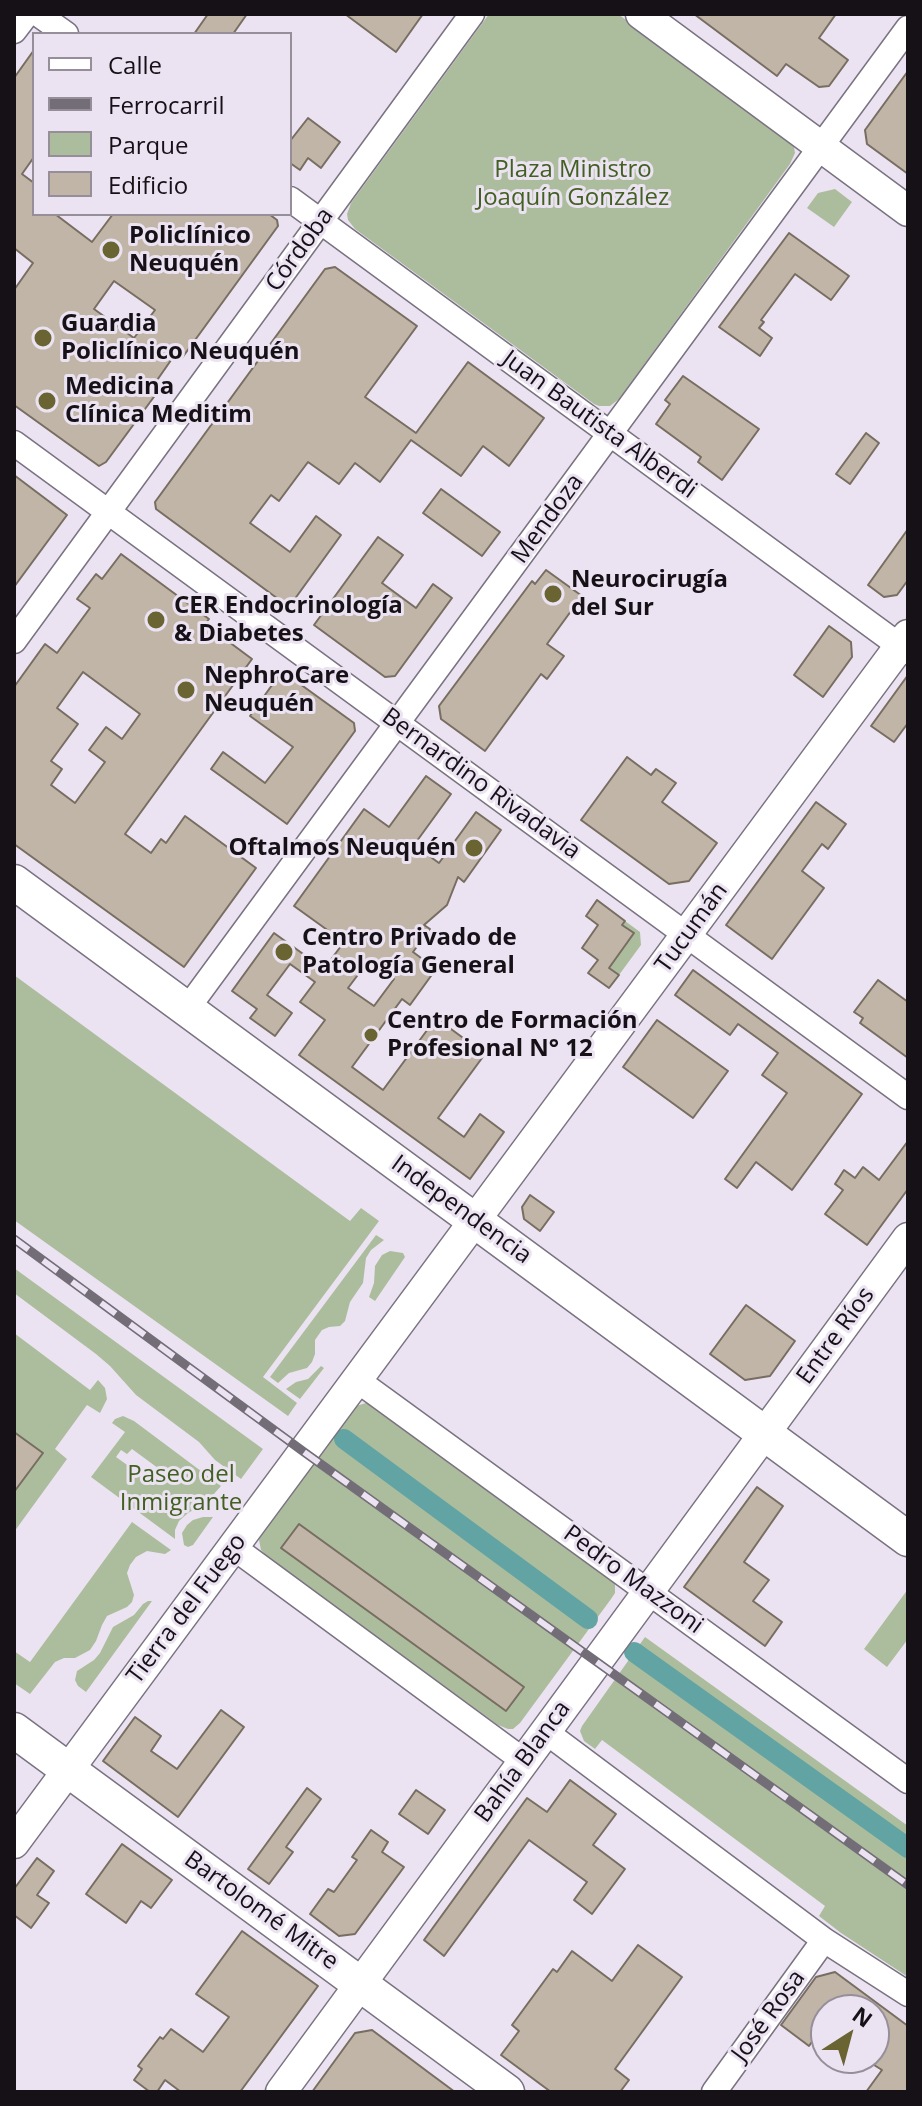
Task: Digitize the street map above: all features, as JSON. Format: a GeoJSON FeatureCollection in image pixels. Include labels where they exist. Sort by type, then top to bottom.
{"type":"FeatureCollection","features":[{"type":"Feature","properties":{"kind":"main road","name":"Independencia"},"geometry":{"type":"LineString","coordinates":[[14,882],[908,1539]]}},
{"type":"Feature","properties":{"kind":"main road","name":"Bartolomé Mitre"},"geometry":{"type":"LineString","coordinates":[[14,1730],[507,2092]]}},
{"type":"Feature","properties":{"kind":"street"},"geometry":{"type":"LineString","coordinates":[[14,31],[27,14]]}},
{"type":"Feature","properties":{"kind":"street"},"geometry":{"type":"LineString","coordinates":[[38,14],[63,32]]}},
{"type":"Feature","properties":{"kind":"street","name":"Córdoba"},"geometry":{"type":"LineString","coordinates":[[14,641],[472,14]]}},
{"type":"Feature","properties":{"kind":"street"},"geometry":{"type":"LineString","coordinates":[[641,14],[908,211]]}},
{"type":"Feature","properties":{"kind":"street","name":"Mendoza"},"geometry":{"type":"LineString","coordinates":[[187,1009],[908,28]]}},
{"type":"Feature","properties":{"kind":"street","name":"Juan Bautista Alberdi"},"geometry":{"type":"LineString","coordinates":[[292,200],[905,644]]}},
{"type":"Feature","properties":{"kind":"street","name":"Bernardino Rivadavia"},"geometry":{"type":"LineString","coordinates":[[14,443],[908,1097]]}},
{"type":"Feature","properties":{"kind":"street","name":"Tucumán"},"geometry":{"type":"LineString","coordinates":[[475,1221],[905,644]]}},
{"type":"Feature","properties":{"kind":"street"},"geometry":{"type":"LineString","coordinates":[[14,906],[62,917]]}},
{"type":"Feature","properties":{"kind":"street","name":"Tierra del Fuego"},"geometry":{"type":"LineString","coordinates":[[14,1843],[475,1221]]}},
{"type":"Feature","properties":{"kind":"street","name":"Entre Ríos"},"geometry":{"type":"LineString","coordinates":[[765,1433],[908,1238]]}},
{"type":"Feature","properties":{"kind":"street","name":"Pedro Mazzoni"},"geometry":{"type":"LineString","coordinates":[[357,1380],[908,1781]]}},
{"type":"Feature","properties":{"kind":"street","name":"Bahía Blanca"},"geometry":{"type":"LineString","coordinates":[[281,2092],[765,1433]]}},
{"type":"Feature","properties":{"kind":"street"},"geometry":{"type":"LineString","coordinates":[[233,1547],[524,1761]]}},
{"type":"Feature","properties":{"kind":"street"},"geometry":{"type":"LineString","coordinates":[[546,1732],[824,1940],[908,1994]]}},
{"type":"Feature","properties":{"kind":"street","name":"José Rosa"},"geometry":{"type":"LineString","coordinates":[[714,2092],[824,1940]]}},
{"type":"Feature","properties":{"kind":"green space","name":"Plaza Ministro Joaquín González"},"geometry":{"type":"Polygon","coordinates":[[[489,14],[618,14],[787,138],[794,147],[790,164],[619,399],[610,406],[594,404],[355,229],[348,220],[351,203],[489,14]]]}},
{"type":"Feature","properties":{"kind":"green space"},"geometry":{"type":"Polygon","coordinates":[[[835,189],[852,202],[834,227],[807,208],[818,193],[835,189]]]}},
{"type":"Feature","properties":{"kind":"green space"},"geometry":{"type":"Polygon","coordinates":[[[625,921],[640,932],[641,945],[619,975],[609,968],[633,933],[622,925],[625,921]]]}},
{"type":"Feature","properties":{"kind":"green space"},"geometry":{"type":"Polygon","coordinates":[[[14,975],[350,1221],[361,1208],[379,1221],[263,1377],[297,1403],[288,1416],[14,1220],[14,975]]]}},
{"type":"Feature","properties":{"kind":"green space"},"geometry":{"type":"Polygon","coordinates":[[[376,1235],[384,1240],[366,1258],[363,1283],[350,1302],[345,1321],[340,1326],[322,1330],[315,1340],[312,1362],[307,1368],[289,1373],[278,1383],[270,1377],[376,1235]]]}},
{"type":"Feature","properties":{"kind":"green space"},"geometry":{"type":"Polygon","coordinates":[[[390,1251],[403,1253],[405,1257],[375,1301],[369,1297],[375,1266],[382,1255],[390,1251]]]}},
{"type":"Feature","properties":{"kind":"green space"},"geometry":{"type":"Polygon","coordinates":[[[14,1268],[263,1449],[241,1479],[215,1460],[199,1442],[136,1395],[96,1354],[14,1293],[14,1268]]]}},
{"type":"Feature","properties":{"kind":"green space"},"geometry":{"type":"Polygon","coordinates":[[[14,1333],[90,1390],[98,1380],[105,1388],[107,1399],[100,1413],[87,1405],[55,1449],[67,1459],[14,1532],[14,1492],[42,1453],[14,1432],[14,1333]]]}},
{"type":"Feature","properties":{"kind":"green space"},"geometry":{"type":"Polygon","coordinates":[[[321,1366],[324,1368],[300,1399],[286,1389],[308,1379],[321,1366]]]}},
{"type":"Feature","properties":{"kind":"green space"},"geometry":{"type":"Polygon","coordinates":[[[366,1403],[615,1583],[615,1593],[611,1599],[513,1729],[498,1725],[261,1550],[260,1535],[356,1406],[366,1403]]]}},
{"type":"Feature","properties":{"kind":"green space","name":"Paseo del Inmigrante"},"geometry":{"type":"Polygon","coordinates":[[[123,1416],[134,1421],[221,1486],[206,1503],[179,1521],[175,1539],[91,1477],[125,1432],[112,1423],[123,1416]],[[132,1449],[127,1454],[121,1450],[116,1457],[155,1480],[162,1471],[132,1449]]]}},
{"type":"Feature","properties":{"kind":"green space","name":"Paseo del Inmigrante"},"geometry":{"type":"Polygon","coordinates":[[[203,1517],[213,1517],[193,1545],[184,1545],[182,1533],[187,1525],[203,1517]]]}},
{"type":"Feature","properties":{"kind":"green space"},"geometry":{"type":"Polygon","coordinates":[[[132,1522],[171,1550],[165,1554],[147,1551],[136,1557],[127,1573],[134,1595],[132,1602],[107,1616],[90,1650],[75,1658],[55,1662],[30,1694],[14,1683],[14,1651],[30,1662],[132,1522]]]}},
{"type":"Feature","properties":{"kind":"green space"},"geometry":{"type":"Polygon","coordinates":[[[908,1589],[908,1639],[887,1667],[864,1649],[908,1589]]]}},
{"type":"Feature","properties":{"kind":"green space"},"geometry":{"type":"Polygon","coordinates":[[[148,1601],[152,1601],[86,1692],[78,1686],[75,1680],[77,1671],[100,1653],[113,1627],[134,1615],[148,1601]]]}},
{"type":"Feature","properties":{"kind":"green space"},"geometry":{"type":"Polygon","coordinates":[[[645,1637],[908,1826],[908,1977],[819,1916],[825,1906],[602,1740],[595,1749],[584,1741],[580,1731],[582,1726],[645,1637]]]}},
{"type":"Feature","properties":{"kind":"building"},"geometry":{"type":"Polygon","coordinates":[[[208,14],[247,14],[234,32],[195,32],[208,14]]]}},
{"type":"Feature","properties":{"kind":"building"},"geometry":{"type":"Polygon","coordinates":[[[345,14],[423,14],[396,52],[345,14]]]}},
{"type":"Feature","properties":{"kind":"building"},"geometry":{"type":"Polygon","coordinates":[[[694,14],[836,14],[819,38],[848,60],[829,86],[819,87],[786,64],[777,76],[694,14]]]}},
{"type":"Feature","properties":{"kind":"building"},"geometry":{"type":"Polygon","coordinates":[[[32,53],[32,160],[22,174],[32,182],[32,216],[58,216],[92,242],[112,216],[272,216],[278,226],[182,358],[176,353],[153,386],[159,390],[106,462],[99,466],[14,405],[14,290],[33,263],[14,248],[14,78],[32,53]],[[114,281],[94,309],[134,338],[155,310],[114,281]]]}},
{"type":"Feature","properties":{"kind":"building"},"geometry":{"type":"Polygon","coordinates":[[[908,71],[908,174],[867,144],[865,130],[908,71]]]}},
{"type":"Feature","properties":{"kind":"building"},"geometry":{"type":"Polygon","coordinates":[[[308,118],[340,142],[321,168],[308,158],[300,170],[292,164],[292,138],[308,118]]]}},
{"type":"Feature","properties":{"kind":"building"},"geometry":{"type":"Polygon","coordinates":[[[789,233],[849,276],[831,300],[795,274],[761,320],[764,322],[759,328],[772,338],[760,356],[719,327],[789,233]]]}},
{"type":"Feature","properties":{"kind":"building"},"geometry":{"type":"Polygon","coordinates":[[[335,267],[417,326],[365,397],[416,433],[468,362],[544,418],[509,466],[483,446],[461,476],[411,440],[380,482],[355,463],[339,484],[308,462],[279,501],[271,495],[250,523],[290,552],[316,516],[341,535],[289,607],[156,509],[155,502],[325,269],[335,267]]]}},
{"type":"Feature","properties":{"kind":"building"},"geometry":{"type":"Polygon","coordinates":[[[683,376],[759,429],[722,480],[698,462],[701,457],[656,424],[670,404],[665,400],[683,376]]]}},
{"type":"Feature","properties":{"kind":"building"},"geometry":{"type":"Polygon","coordinates":[[[866,433],[879,443],[850,484],[836,474],[866,433]]]}},
{"type":"Feature","properties":{"kind":"building"},"geometry":{"type":"Polygon","coordinates":[[[14,475],[67,515],[14,587],[14,475]]]}},
{"type":"Feature","properties":{"kind":"building"},"geometry":{"type":"Polygon","coordinates":[[[441,489],[500,532],[482,556],[423,513],[441,489]]]}},
{"type":"Feature","properties":{"kind":"building"},"geometry":{"type":"Polygon","coordinates":[[[908,529],[908,580],[897,595],[884,597],[868,585],[908,529]]]}},
{"type":"Feature","properties":{"kind":"building"},"geometry":{"type":"Polygon","coordinates":[[[378,537],[403,555],[382,583],[416,608],[433,584],[452,598],[395,676],[385,677],[314,625],[378,537]]]}},
{"type":"Feature","properties":{"kind":"building"},"geometry":{"type":"Polygon","coordinates":[[[121,554],[209,619],[205,624],[252,659],[125,834],[151,853],[161,839],[166,843],[185,816],[256,868],[184,967],[14,844],[14,687],[45,644],[57,653],[90,608],[77,599],[96,574],[102,579],[121,554]],[[83,672],[57,708],[78,724],[51,761],[62,769],[51,785],[75,803],[105,762],[89,750],[106,727],[122,739],[140,714],[83,672]]]}},
{"type":"Feature","properties":{"kind":"building"},"geometry":{"type":"Polygon","coordinates":[[[546,570],[582,596],[547,644],[564,656],[547,679],[541,674],[485,751],[441,719],[439,706],[532,581],[535,584],[546,570]]]}},
{"type":"Feature","properties":{"kind":"building"},"geometry":{"type":"Polygon","coordinates":[[[829,626],[851,642],[852,657],[823,697],[794,675],[829,626]]]}},
{"type":"Feature","properties":{"kind":"building"},"geometry":{"type":"Polygon","coordinates":[[[282,671],[354,723],[355,731],[287,824],[211,769],[223,752],[265,783],[293,747],[250,716],[282,671]]]}},
{"type":"Feature","properties":{"kind":"building"},"geometry":{"type":"Polygon","coordinates":[[[908,675],[908,723],[894,742],[871,726],[908,675]]]}},
{"type":"Feature","properties":{"kind":"building"},"geometry":{"type":"Polygon","coordinates":[[[627,757],[651,775],[656,769],[676,783],[662,802],[717,843],[689,881],[669,884],[581,820],[627,757]]]}},
{"type":"Feature","properties":{"kind":"building"},"geometry":{"type":"Polygon","coordinates":[[[426,776],[451,794],[414,845],[439,863],[476,812],[501,830],[464,882],[458,877],[447,905],[424,925],[430,929],[413,952],[436,969],[410,1005],[402,999],[352,1067],[383,1090],[436,1018],[485,1054],[438,1118],[464,1137],[480,1114],[504,1132],[470,1179],[299,1055],[325,1020],[300,1002],[315,982],[290,964],[267,995],[292,1013],[275,1036],[250,1018],[257,1009],[232,991],[274,933],[324,969],[344,942],[294,906],[364,809],[389,827],[426,776]],[[369,960],[348,988],[374,1006],[394,979],[369,960]]]}},
{"type":"Feature","properties":{"kind":"building"},"geometry":{"type":"Polygon","coordinates":[[[816,802],[846,824],[828,849],[822,844],[802,871],[824,888],[772,959],[726,925],[816,802]]]}},
{"type":"Feature","properties":{"kind":"building"},"geometry":{"type":"Polygon","coordinates":[[[597,900],[625,921],[622,925],[634,933],[609,968],[619,975],[609,988],[588,973],[598,960],[582,948],[598,925],[586,916],[597,900]]]}},
{"type":"Feature","properties":{"kind":"building"},"geometry":{"type":"Polygon","coordinates":[[[693,970],[862,1094],[792,1190],[756,1162],[737,1188],[725,1179],[787,1093],[762,1075],[778,1053],[738,1024],[730,1035],[675,995],[693,970]]]}},
{"type":"Feature","properties":{"kind":"building"},"geometry":{"type":"Polygon","coordinates":[[[878,980],[908,1002],[908,1058],[860,1023],[863,1018],[854,1012],[878,980]]]}},
{"type":"Feature","properties":{"kind":"building"},"geometry":{"type":"Polygon","coordinates":[[[657,1020],[728,1071],[693,1118],[623,1067],[657,1020]]]}},
{"type":"Feature","properties":{"kind":"building"},"geometry":{"type":"Polygon","coordinates":[[[908,1141],[908,1189],[867,1245],[825,1214],[843,1190],[835,1184],[844,1170],[855,1178],[863,1167],[879,1180],[908,1141]]]}},
{"type":"Feature","properties":{"kind":"building"},"geometry":{"type":"Polygon","coordinates":[[[530,1195],[554,1212],[540,1231],[524,1219],[522,1207],[530,1195]]]}},
{"type":"Feature","properties":{"kind":"building"},"geometry":{"type":"Polygon","coordinates":[[[746,1305],[795,1341],[770,1376],[745,1380],[710,1354],[746,1305]]]}},
{"type":"Feature","properties":{"kind":"building"},"geometry":{"type":"Polygon","coordinates":[[[14,1432],[43,1453],[14,1492],[14,1432]]]}},
{"type":"Feature","properties":{"kind":"building"},"geometry":{"type":"Polygon","coordinates":[[[757,1487],[783,1506],[744,1562],[769,1580],[753,1601],[782,1622],[765,1646],[684,1587],[757,1487]]]}},
{"type":"Feature","properties":{"kind":"building"},"geometry":{"type":"Polygon","coordinates":[[[299,1524],[524,1687],[506,1711],[281,1548],[299,1524]]]}},
{"type":"Feature","properties":{"kind":"building"},"geometry":{"type":"Polygon","coordinates":[[[221,1710],[244,1727],[178,1817],[103,1761],[135,1717],[161,1736],[151,1751],[177,1769],[221,1710]]]}},
{"type":"Feature","properties":{"kind":"building"},"geometry":{"type":"Polygon","coordinates":[[[570,1780],[616,1814],[593,1845],[625,1869],[592,1914],[574,1900],[587,1882],[529,1840],[444,1956],[424,1940],[527,1798],[547,1812],[570,1780]]]}},
{"type":"Feature","properties":{"kind":"building"},"geometry":{"type":"Polygon","coordinates":[[[307,1788],[321,1799],[286,1847],[293,1852],[269,1884],[248,1869],[307,1788]]]}},
{"type":"Feature","properties":{"kind":"building"},"geometry":{"type":"Polygon","coordinates":[[[416,1790],[445,1810],[428,1834],[399,1814],[416,1790]]]}},
{"type":"Feature","properties":{"kind":"building"},"geometry":{"type":"Polygon","coordinates":[[[371,1830],[388,1842],[382,1852],[404,1867],[355,1934],[339,1936],[310,1914],[328,1889],[334,1892],[357,1860],[352,1857],[371,1830]]]}},
{"type":"Feature","properties":{"kind":"building"},"geometry":{"type":"Polygon","coordinates":[[[122,1844],[172,1880],[151,1908],[141,1901],[126,1923],[86,1894],[122,1844]]]}},
{"type":"Feature","properties":{"kind":"building"},"geometry":{"type":"Polygon","coordinates":[[[37,1858],[54,1871],[37,1895],[49,1903],[31,1928],[14,1915],[14,1889],[37,1858]]]}},
{"type":"Feature","properties":{"kind":"building"},"geometry":{"type":"Polygon","coordinates":[[[242,1931],[318,1986],[240,2092],[181,2092],[165,2080],[157,2092],[150,2092],[134,2080],[142,2069],[138,2066],[160,2037],[163,2039],[171,2029],[203,2052],[229,2017],[196,1994],[242,1931]]]}},
{"type":"Feature","properties":{"kind":"building"},"geometry":{"type":"Polygon","coordinates":[[[638,1945],[682,1977],[615,2069],[629,2080],[620,2092],[551,2092],[501,2055],[519,2031],[512,2025],[553,1969],[557,1972],[572,1951],[612,1981],[638,1945]]]}},
{"type":"Feature","properties":{"kind":"building"},"geometry":{"type":"Polygon","coordinates":[[[835,1972],[865,1994],[810,1994],[809,2046],[781,2025],[816,1977],[835,1972]]]}},
{"type":"Feature","properties":{"kind":"building"},"geometry":{"type":"Polygon","coordinates":[[[890,2013],[908,2026],[908,2092],[866,2092],[879,2074],[890,2074],[890,2013]]]}},
{"type":"Feature","properties":{"kind":"building"},"geometry":{"type":"Polygon","coordinates":[[[372,2030],[455,2092],[312,2092],[355,2033],[372,2030]]]}},
{"type":"Feature","properties":{"kind":"waterway"},"geometry":{"type":"LineString","coordinates":[[344,1439],[588,1619]]}},
{"type":"Feature","properties":{"kind":"waterway"},"geometry":{"type":"LineString","coordinates":[[634,1652],[908,1848]]}},
{"type":"Feature","properties":{"kind":"railway"},"geometry":{"type":"LineString","coordinates":[[14,1239],[304,1452],[908,1885]]}},
{"type":"Feature","properties":{"kind":"place","name":"Policlínico Neuquén"},"geometry":{"type":"Point","coordinates":[111,250]}},
{"type":"Feature","properties":{"kind":"place","name":"Guardia Policlínico Neuquén"},"geometry":{"type":"Point","coordinates":[43,338]}},
{"type":"Feature","properties":{"kind":"place","name":"Medicina Clínica Meditim"},"geometry":{"type":"Point","coordinates":[47,401]}},
{"type":"Feature","properties":{"kind":"place","name":"Neurocirugía del Sur"},"geometry":{"type":"Point","coordinates":[553,594]}},
{"type":"Feature","properties":{"kind":"place","name":"CER Endocrinología & Diabetes"},"geometry":{"type":"Point","coordinates":[156,620]}},
{"type":"Feature","properties":{"kind":"place","name":"NephroCare Neuquén"},"geometry":{"type":"Point","coordinates":[186,690]}},
{"type":"Feature","properties":{"kind":"place","name":"Oftalmos Neuquén"},"geometry":{"type":"Point","coordinates":[474,848]}},
{"type":"Feature","properties":{"kind":"place","name":"Centro Privado de Patología General"},"geometry":{"type":"Point","coordinates":[284,952]}},
{"type":"Feature","properties":{"kind":"place","name":"Centro de Formación Profesional N° 12"},"geometry":{"type":"Point","coordinates":[371,1035]}}]}
